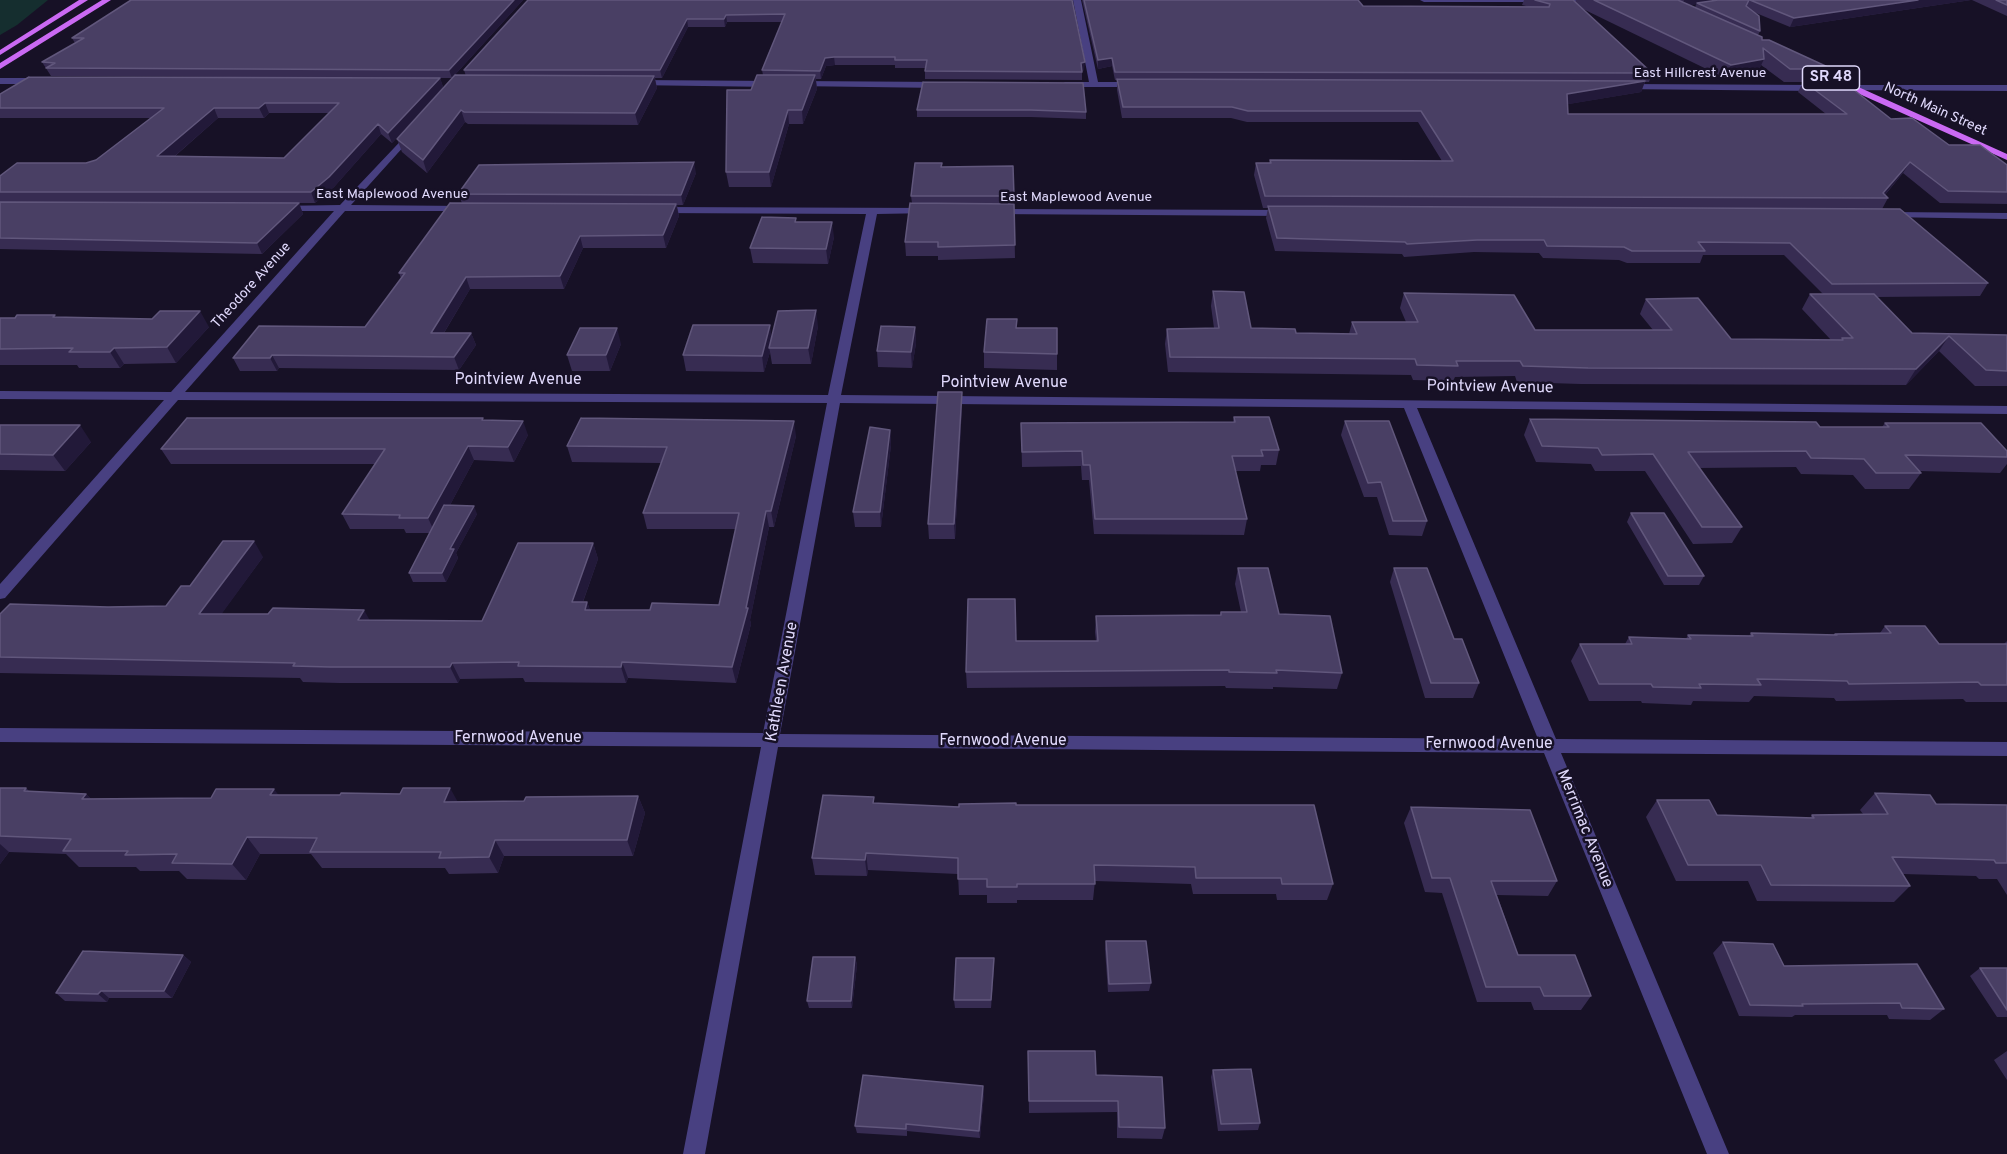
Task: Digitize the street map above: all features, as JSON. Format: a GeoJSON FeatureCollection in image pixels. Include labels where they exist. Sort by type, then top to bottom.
{"type":"FeatureCollection","features":[{"type":"Feature","properties":{"kind":"main road"},"geometry":{"type":"LineString","coordinates":[[0,52],[84,0]]}},
{"type":"Feature","properties":{"kind":"main road"},"geometry":{"type":"LineString","coordinates":[[0,67],[107,0]]}},
{"type":"Feature","properties":{"kind":"main road","name":"North Main Street"},"geometry":{"type":"LineString","coordinates":[[1798,64],[2007,157]]}},
{"type":"Feature","properties":{"kind":"street"},"geometry":{"type":"LineString","coordinates":[[1077,0],[1094,85]]}},
{"type":"Feature","properties":{"kind":"street"},"geometry":{"type":"LineString","coordinates":[[1424,0],[1610,0]]}},
{"type":"Feature","properties":{"kind":"street"},"geometry":{"type":"LineString","coordinates":[[0,81],[48,81]]}},
{"type":"Feature","properties":{"kind":"street"},"geometry":{"type":"LineString","coordinates":[[631,83],[957,85]]}},
{"type":"Feature","properties":{"kind":"street"},"geometry":{"type":"LineString","coordinates":[[1060,85],[1142,85]]}},
{"type":"Feature","properties":{"kind":"street","name":"East Hillcrest Avenue"},"geometry":{"type":"LineString","coordinates":[[1617,87],[2007,88]]}},
{"type":"Feature","properties":{"kind":"street","name":"Theodore Avenue"},"geometry":{"type":"LineString","coordinates":[[0,594],[265,293],[418,125]]}},
{"type":"Feature","properties":{"kind":"street","name":"East Maplewood Avenue"},"geometry":{"type":"LineString","coordinates":[[272,208],[472,209]]}},
{"type":"Feature","properties":{"kind":"street"},"geometry":{"type":"LineString","coordinates":[[649,210],[944,211]]}},
{"type":"Feature","properties":{"kind":"street","name":"Kathleen Avenue"},"geometry":{"type":"LineString","coordinates":[[694,1154],[834,399],[872,211]]}},
{"type":"Feature","properties":{"kind":"street","name":"East Maplewood Avenue"},"geometry":{"type":"LineString","coordinates":[[979,212],[1301,213]]}},
{"type":"Feature","properties":{"kind":"street"},"geometry":{"type":"LineString","coordinates":[[1884,215],[2007,216]]}},
{"type":"Feature","properties":{"kind":"street","name":"Pointview Avenue"},"geometry":{"type":"LineString","coordinates":[[0,395],[834,399],[2007,410]]}},
{"type":"Feature","properties":{"kind":"street","name":"Merrimac Avenue"},"geometry":{"type":"LineString","coordinates":[[1409,404],[1718,1154]]}},
{"type":"Feature","properties":{"kind":"street","name":"Fernwood Avenue"},"geometry":{"type":"LineString","coordinates":[[0,735],[2007,749]]}},
{"type":"Feature","properties":{"kind":"green space"},"geometry":{"type":"Polygon","coordinates":[[[0,0],[48,0],[17,25],[0,35],[0,0]]]}},
{"type":"Feature","properties":{"kind":"building"},"geometry":{"type":"Polygon","coordinates":[[[131,0],[514,0],[449,70],[46,68],[55,63],[42,62],[84,38],[72,38],[131,0]]]}},
{"type":"Feature","properties":{"kind":"building"},"geometry":{"type":"Polygon","coordinates":[[[528,0],[1072,0],[1085,62],[1081,63],[1082,72],[925,71],[927,60],[895,60],[895,57],[834,57],[825,58],[820,71],[762,70],[785,14],[726,15],[724,19],[687,19],[660,70],[464,70],[528,0]]]}},
{"type":"Feature","properties":{"kind":"building"},"geometry":{"type":"Polygon","coordinates":[[[1084,0],[1358,0],[1363,6],[1549,7],[1550,4],[1535,0],[1573,0],[1652,73],[1115,72],[1112,58],[1098,60],[1084,0]]]}},
{"type":"Feature","properties":{"kind":"building"},"geometry":{"type":"Polygon","coordinates":[[[1594,0],[1678,0],[1762,37],[1762,40],[1769,40],[1832,69],[1790,69],[1763,48],[1764,59],[1731,65],[1594,0]]]}},
{"type":"Feature","properties":{"kind":"building"},"geometry":{"type":"Polygon","coordinates":[[[1749,0],[1746,6],[1759,16],[1760,31],[1697,3],[1749,0]]]}},
{"type":"Feature","properties":{"kind":"building"},"geometry":{"type":"Polygon","coordinates":[[[1750,0],[1918,0],[1794,18],[1750,0]]]}},
{"type":"Feature","properties":{"kind":"building"},"geometry":{"type":"Polygon","coordinates":[[[1996,0],[2007,0],[2007,5],[1996,0]]]}},
{"type":"Feature","properties":{"kind":"building"},"geometry":{"type":"Polygon","coordinates":[[[455,75],[654,76],[635,113],[464,112],[461,110],[423,160],[397,139],[455,75]]]}},
{"type":"Feature","properties":{"kind":"building"},"geometry":{"type":"Polygon","coordinates":[[[757,75],[815,75],[802,110],[788,110],[769,172],[726,172],[727,90],[751,90],[757,75]]]}},
{"type":"Feature","properties":{"kind":"building"},"geometry":{"type":"Polygon","coordinates":[[[29,77],[440,78],[388,133],[378,124],[329,177],[311,192],[0,192],[0,176],[17,163],[86,163],[96,160],[164,108],[0,108],[0,94],[29,77]],[[265,103],[259,108],[214,108],[157,156],[284,158],[339,103],[265,103]]]}},
{"type":"Feature","properties":{"kind":"building"},"geometry":{"type":"Polygon","coordinates":[[[1117,79],[1645,81],[1567,94],[1568,114],[1847,114],[1803,81],[1844,82],[1891,119],[1912,118],[1949,145],[1980,145],[2007,165],[2007,192],[1948,191],[1910,162],[1883,193],[1888,198],[1265,196],[1256,163],[1271,163],[1270,160],[1453,161],[1421,111],[1248,111],[1232,107],[1123,107],[1117,79]]]}},
{"type":"Feature","properties":{"kind":"building"},"geometry":{"type":"Polygon","coordinates":[[[923,82],[1083,83],[1086,112],[917,110],[923,82]]]}},
{"type":"Feature","properties":{"kind":"building"},"geometry":{"type":"Polygon","coordinates":[[[694,162],[681,195],[458,194],[479,165],[694,162]]]}},
{"type":"Feature","properties":{"kind":"building"},"geometry":{"type":"Polygon","coordinates":[[[915,163],[942,163],[941,167],[1013,166],[1014,196],[911,196],[915,163]]]}},
{"type":"Feature","properties":{"kind":"building"},"geometry":{"type":"Polygon","coordinates":[[[0,202],[299,203],[257,243],[0,238],[0,202]]]}},
{"type":"Feature","properties":{"kind":"building"},"geometry":{"type":"Polygon","coordinates":[[[450,203],[676,204],[663,235],[580,236],[560,276],[466,277],[431,333],[471,333],[454,357],[272,355],[270,358],[233,358],[259,326],[365,327],[405,273],[399,273],[450,203]]]}},
{"type":"Feature","properties":{"kind":"building"},"geometry":{"type":"Polygon","coordinates":[[[910,203],[1014,204],[1015,245],[938,247],[938,242],[905,242],[910,203]]]}},
{"type":"Feature","properties":{"kind":"building"},"geometry":{"type":"Polygon","coordinates":[[[1268,206],[1900,209],[1988,283],[1832,284],[1790,243],[1698,242],[1705,251],[1632,251],[1624,247],[1547,246],[1544,240],[1477,240],[1407,244],[1405,242],[1277,238],[1268,206]]]}},
{"type":"Feature","properties":{"kind":"building"},"geometry":{"type":"Polygon","coordinates":[[[762,217],[796,218],[795,222],[832,222],[826,249],[750,248],[762,217]]]}},
{"type":"Feature","properties":{"kind":"building"},"geometry":{"type":"Polygon","coordinates":[[[1213,291],[1244,292],[1251,328],[1295,329],[1296,333],[1357,334],[1352,322],[1418,322],[1404,293],[1514,295],[1535,330],[1672,330],[1646,299],[1698,298],[1731,339],[1843,340],[1842,338],[1853,338],[1810,294],[1874,294],[1912,333],[2007,335],[2007,371],[1986,370],[1949,336],[1916,369],[1588,368],[1523,366],[1520,361],[1456,361],[1458,366],[1417,365],[1415,359],[1170,357],[1167,329],[1219,328],[1213,291]]]}},
{"type":"Feature","properties":{"kind":"building"},"geometry":{"type":"Polygon","coordinates":[[[816,310],[808,348],[769,348],[778,311],[816,310]]]}},
{"type":"Feature","properties":{"kind":"building"},"geometry":{"type":"Polygon","coordinates":[[[160,311],[200,311],[167,347],[114,348],[110,352],[69,352],[73,348],[0,349],[0,318],[15,318],[17,315],[55,315],[53,317],[152,319],[160,311]]]}},
{"type":"Feature","properties":{"kind":"building"},"geometry":{"type":"Polygon","coordinates":[[[987,319],[1017,319],[1016,328],[1057,328],[1057,354],[984,352],[987,319]]]}},
{"type":"Feature","properties":{"kind":"building"},"geometry":{"type":"Polygon","coordinates":[[[693,325],[770,325],[762,356],[683,355],[693,325]]]}},
{"type":"Feature","properties":{"kind":"building"},"geometry":{"type":"Polygon","coordinates":[[[881,326],[915,327],[911,352],[877,351],[881,326]]]}},
{"type":"Feature","properties":{"kind":"building"},"geometry":{"type":"Polygon","coordinates":[[[580,328],[617,328],[606,355],[567,355],[580,328]]]}},
{"type":"Feature","properties":{"kind":"building"},"geometry":{"type":"Polygon","coordinates":[[[938,392],[962,392],[954,524],[928,524],[938,392]]]}},
{"type":"Feature","properties":{"kind":"building"},"geometry":{"type":"Polygon","coordinates":[[[1234,417],[1269,417],[1279,450],[1261,450],[1263,456],[1232,456],[1247,519],[1095,519],[1090,465],[1083,465],[1082,451],[1022,452],[1021,423],[1235,422],[1234,417]]]}},
{"type":"Feature","properties":{"kind":"building"},"geometry":{"type":"Polygon","coordinates":[[[187,418],[483,418],[482,420],[523,421],[508,447],[468,446],[428,518],[399,518],[400,515],[342,514],[385,449],[161,449],[187,418]]]}},
{"type":"Feature","properties":{"kind":"building"},"geometry":{"type":"Polygon","coordinates":[[[581,418],[794,421],[771,511],[766,511],[746,608],[748,608],[732,667],[622,662],[621,667],[518,666],[519,662],[452,663],[450,667],[330,667],[293,666],[295,663],[0,657],[0,614],[10,604],[166,606],[181,586],[190,586],[223,541],[254,541],[199,614],[268,614],[273,608],[364,610],[358,620],[482,621],[518,543],[593,543],[572,602],[587,602],[585,610],[650,610],[652,603],[719,605],[739,513],[643,513],[667,447],[567,446],[581,418]]]}},
{"type":"Feature","properties":{"kind":"building"},"geometry":{"type":"Polygon","coordinates":[[[1530,419],[1816,422],[1820,427],[1889,427],[1885,423],[1981,423],[2007,451],[2007,457],[1905,455],[1921,473],[1876,473],[1864,459],[1811,458],[1806,451],[1688,452],[1742,527],[1702,527],[1653,454],[1602,455],[1598,448],[1542,446],[1530,419]]]}},
{"type":"Feature","properties":{"kind":"building"},"geometry":{"type":"Polygon","coordinates":[[[1345,421],[1389,421],[1427,521],[1393,521],[1381,482],[1368,483],[1345,421]]]}},
{"type":"Feature","properties":{"kind":"building"},"geometry":{"type":"Polygon","coordinates":[[[0,425],[80,425],[53,455],[0,454],[0,425]]]}},
{"type":"Feature","properties":{"kind":"building"},"geometry":{"type":"Polygon","coordinates":[[[870,427],[890,430],[880,512],[853,512],[870,427]]]}},
{"type":"Feature","properties":{"kind":"building"},"geometry":{"type":"Polygon","coordinates":[[[444,505],[474,506],[450,549],[454,549],[442,573],[409,573],[444,505]]]}},
{"type":"Feature","properties":{"kind":"building"},"geometry":{"type":"Polygon","coordinates":[[[1631,513],[1664,513],[1704,576],[1668,576],[1631,513]]]}},
{"type":"Feature","properties":{"kind":"building"},"geometry":{"type":"Polygon","coordinates":[[[1238,568],[1268,568],[1279,614],[1330,616],[1342,673],[1276,670],[1277,673],[1229,672],[1229,670],[966,672],[968,599],[1015,599],[1016,641],[1098,641],[1096,616],[1221,615],[1221,612],[1247,612],[1238,568]]]}},
{"type":"Feature","properties":{"kind":"building"},"geometry":{"type":"Polygon","coordinates":[[[1394,568],[1427,568],[1454,639],[1462,639],[1479,683],[1431,683],[1394,568]]]}},
{"type":"Feature","properties":{"kind":"building"},"geometry":{"type":"Polygon","coordinates":[[[1885,626],[1925,626],[1939,644],[2007,644],[2007,685],[1981,685],[1978,682],[1849,684],[1847,681],[1757,679],[1761,685],[1699,684],[1701,688],[1653,687],[1651,684],[1599,684],[1580,644],[1632,644],[1629,637],[1691,639],[1688,635],[1891,633],[1885,626]]]}},
{"type":"Feature","properties":{"kind":"building"},"geometry":{"type":"Polygon","coordinates":[[[0,788],[26,788],[24,791],[86,794],[82,799],[211,798],[216,789],[274,789],[270,795],[340,795],[341,793],[400,794],[403,788],[450,788],[444,802],[524,801],[526,797],[638,796],[627,840],[495,840],[489,857],[439,858],[441,852],[310,852],[317,838],[247,837],[232,864],[172,863],[177,854],[125,855],[128,851],[63,851],[71,839],[0,836],[0,788]]]}},
{"type":"Feature","properties":{"kind":"building"},"geometry":{"type":"Polygon","coordinates":[[[1875,793],[1930,795],[1936,804],[2007,805],[2007,863],[1996,863],[1994,860],[1892,857],[1910,886],[1771,885],[1761,865],[1688,865],[1657,800],[1709,800],[1717,815],[1814,818],[1812,815],[1888,814],[1875,793]]]}},
{"type":"Feature","properties":{"kind":"building"},"geometry":{"type":"Polygon","coordinates":[[[823,795],[874,797],[873,803],[959,807],[959,804],[1016,803],[1016,805],[1314,805],[1333,884],[1282,884],[1281,878],[1196,878],[1195,867],[1094,865],[1095,884],[1017,884],[1017,887],[987,887],[987,879],[958,879],[958,858],[866,853],[865,860],[812,858],[823,795]]]}},
{"type":"Feature","properties":{"kind":"building"},"geometry":{"type":"Polygon","coordinates":[[[1411,807],[1530,810],[1557,881],[1491,881],[1518,955],[1575,955],[1591,996],[1544,996],[1540,987],[1486,987],[1450,878],[1432,878],[1411,807]]]}},
{"type":"Feature","properties":{"kind":"building"},"geometry":{"type":"Polygon","coordinates":[[[1106,941],[1146,941],[1151,983],[1109,984],[1106,941]]]}},
{"type":"Feature","properties":{"kind":"building"},"geometry":{"type":"Polygon","coordinates":[[[1723,942],[1773,944],[1784,966],[1917,964],[1944,1009],[1902,1008],[1900,1003],[1750,1005],[1723,942]]]}},
{"type":"Feature","properties":{"kind":"building"},"geometry":{"type":"Polygon","coordinates":[[[83,951],[183,955],[164,991],[56,993],[83,951]]]}},
{"type":"Feature","properties":{"kind":"building"},"geometry":{"type":"Polygon","coordinates":[[[813,957],[855,957],[851,1001],[807,1001],[813,957]]]}},
{"type":"Feature","properties":{"kind":"building"},"geometry":{"type":"Polygon","coordinates":[[[956,958],[994,958],[991,1000],[954,1000],[956,958]]]}},
{"type":"Feature","properties":{"kind":"building"},"geometry":{"type":"Polygon","coordinates":[[[1980,968],[2007,968],[2007,1010],[1980,968]]]}},
{"type":"Feature","properties":{"kind":"building"},"geometry":{"type":"Polygon","coordinates":[[[1028,1051],[1095,1051],[1096,1075],[1162,1077],[1165,1128],[1119,1127],[1118,1101],[1029,1101],[1028,1051]]]}},
{"type":"Feature","properties":{"kind":"building"},"geometry":{"type":"Polygon","coordinates":[[[1251,1069],[1260,1123],[1221,1124],[1213,1070],[1251,1069]]]}},
{"type":"Feature","properties":{"kind":"building"},"geometry":{"type":"Polygon","coordinates":[[[863,1075],[983,1086],[979,1131],[906,1124],[906,1129],[855,1126],[863,1075]]]}}]}
